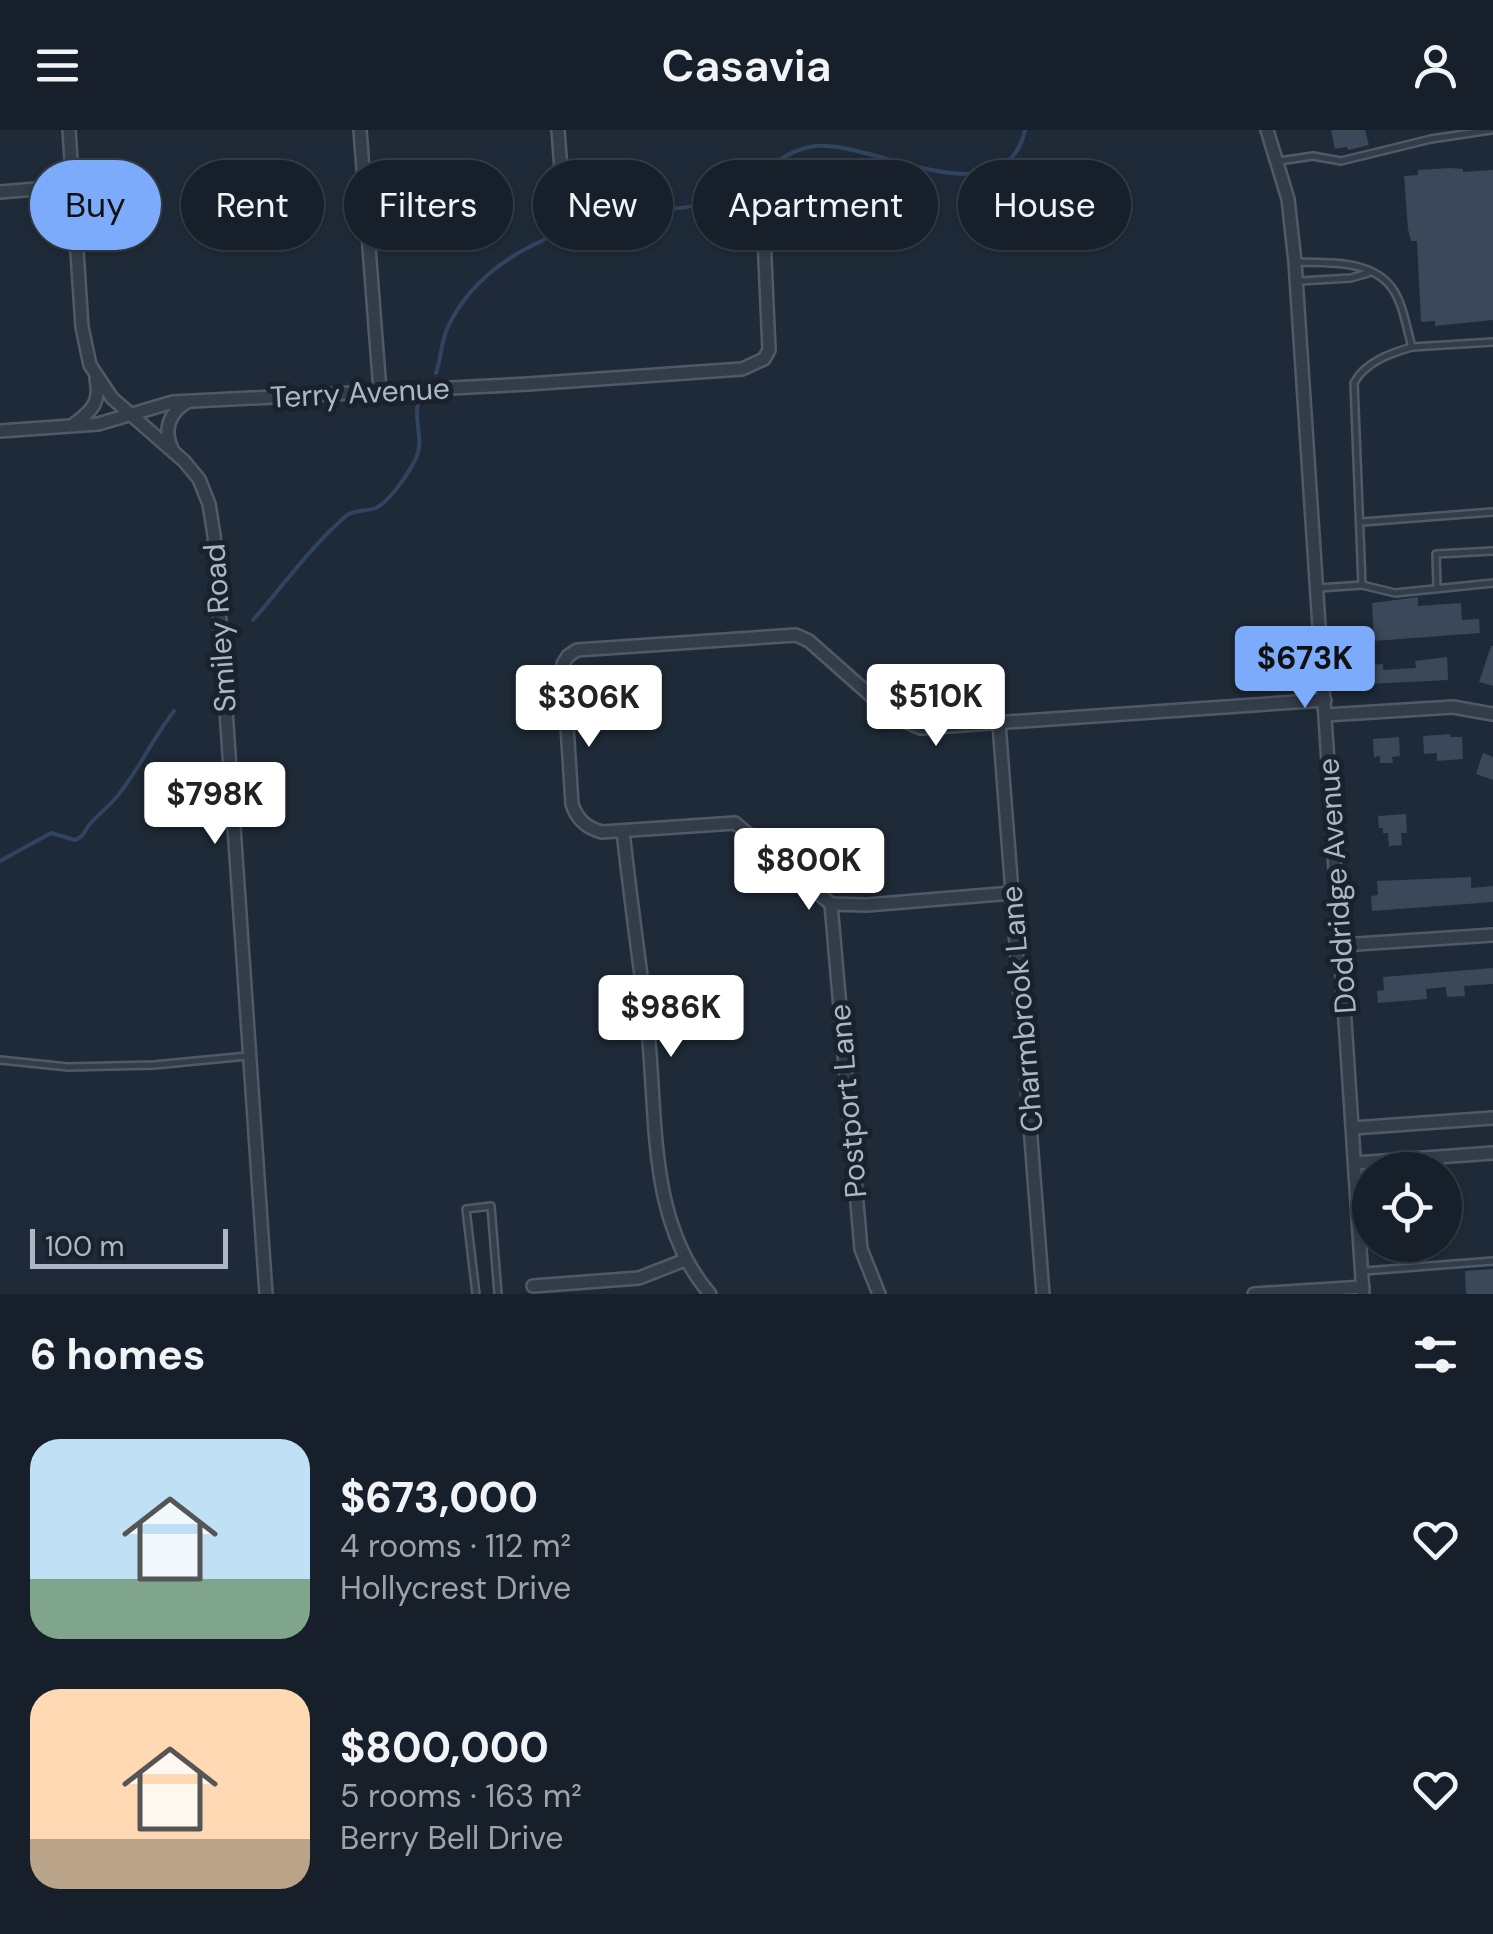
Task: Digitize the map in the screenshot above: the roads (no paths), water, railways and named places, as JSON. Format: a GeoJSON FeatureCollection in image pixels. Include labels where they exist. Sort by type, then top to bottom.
{"type":"FeatureCollection","features":[{"type":"Feature","properties":{"kind":"street","name":"Smiley Road"},"geometry":{"type":"LineString","coordinates":[[69,130],[71,160]]}},
{"type":"Feature","properties":{"kind":"street"},"geometry":{"type":"LineString","coordinates":[[360,130],[380,392]]}},
{"type":"Feature","properties":{"kind":"street"},"geometry":{"type":"LineString","coordinates":[[558,130],[560,160]]}},
{"type":"Feature","properties":{"kind":"street","name":"Doddridge Avenue"},"geometry":{"type":"LineString","coordinates":[[1267,130],[1289,207],[1295,262],[1355,1152]]}},
{"type":"Feature","properties":{"kind":"street"},"geometry":{"type":"LineString","coordinates":[[0,192],[30,190]]}},
{"type":"Feature","properties":{"kind":"street","name":"Smiley Road"},"geometry":{"type":"LineString","coordinates":[[77,250],[82,327],[90,365],[128,414],[199,480],[209,504],[266,1294]]}},
{"type":"Feature","properties":{"kind":"street","name":"Terry Avenue"},"geometry":{"type":"LineString","coordinates":[[0,431],[98,424],[188,402],[724,371],[755,365],[769,350],[765,250]]}},
{"type":"Feature","properties":{"kind":"street"},"geometry":{"type":"LineString","coordinates":[[72,426],[93,410],[99,392],[95,374]]}},
{"type":"Feature","properties":{"kind":"street"},"geometry":{"type":"LineString","coordinates":[[174,453],[168,440],[169,420],[174,410],[188,402]]}},
{"type":"Feature","properties":{"kind":"street"},"geometry":{"type":"LineString","coordinates":[[1012,893],[867,906],[831,904],[734,823],[622,832],[588,827],[572,804],[563,664],[576,650],[796,636],[809,641],[908,725],[936,728],[1325,700]]}},
{"type":"Feature","properties":{"kind":"street"},"geometry":{"type":"LineString","coordinates":[[1326,715],[1453,707],[1493,714]]}},
{"type":"Feature","properties":{"kind":"street","name":"Charmbrook Lane"},"geometry":{"type":"LineString","coordinates":[[1000,724],[1043,1294]]}},
{"type":"Feature","properties":{"kind":"street"},"geometry":{"type":"LineString","coordinates":[[622,832],[647,1022],[664,1199],[685,1260],[710,1294]]}},
{"type":"Feature","properties":{"kind":"street","name":"Postport Lane"},"geometry":{"type":"LineString","coordinates":[[831,904],[861,1248],[879,1294]]}},
{"type":"Feature","properties":{"kind":"street"},"geometry":{"type":"LineString","coordinates":[[1342,945],[1493,935]]}},
{"type":"Feature","properties":{"kind":"street"},"geometry":{"type":"LineString","coordinates":[[1353,1128],[1493,1118]]}},
{"type":"Feature","properties":{"kind":"street"},"geometry":{"type":"LineString","coordinates":[[1462,1155],[1493,1153]]}},
{"type":"Feature","properties":{"kind":"street"},"geometry":{"type":"LineString","coordinates":[[533,1286],[611,1288],[685,1260]]}},
{"type":"Feature","properties":{"kind":"street","name":"Doddridge Avenue"},"geometry":{"type":"LineString","coordinates":[[1362,1262],[1363,1290]]}},
{"type":"Feature","properties":{"kind":"street"},"geometry":{"type":"LineString","coordinates":[[1254,1294],[1363,1290]]}},
{"type":"Feature","properties":{"kind":"lane"},"geometry":{"type":"LineString","coordinates":[[1278,160],[1313,156],[1341,161],[1431,139],[1491,130]]}},
{"type":"Feature","properties":{"kind":"lane"},"geometry":{"type":"LineString","coordinates":[[1295,262],[1343,264],[1380,277],[1392,288],[1412,348]]}},
{"type":"Feature","properties":{"kind":"lane"},"geometry":{"type":"LineString","coordinates":[[1296,282],[1351,278],[1370,272]]}},
{"type":"Feature","properties":{"kind":"lane"},"geometry":{"type":"LineString","coordinates":[[1362,585],[1354,383],[1365,368],[1412,348],[1493,342]]}},
{"type":"Feature","properties":{"kind":"lane"},"geometry":{"type":"LineString","coordinates":[[1362,522],[1493,512]]}},
{"type":"Feature","properties":{"kind":"lane"},"geometry":{"type":"LineString","coordinates":[[1438,586],[1436,554],[1493,550]]}},
{"type":"Feature","properties":{"kind":"lane"},"geometry":{"type":"LineString","coordinates":[[1317,588],[1362,585],[1395,593],[1493,583]]}},
{"type":"Feature","properties":{"kind":"lane"},"geometry":{"type":"LineString","coordinates":[[0,1060],[68,1067],[154,1065],[250,1056]]}},
{"type":"Feature","properties":{"kind":"lane"},"geometry":{"type":"LineString","coordinates":[[476,1294],[466,1209],[492,1206],[498,1294]]}},
{"type":"Feature","properties":{"kind":"lane"},"geometry":{"type":"LineString","coordinates":[[1362,1271],[1493,1262]]}},
{"type":"Feature","properties":{"kind":"waterway"},"geometry":{"type":"LineString","coordinates":[[436,373],[447,329],[480,282],[501,264],[551,237],[633,211],[692,206],[788,155],[815,146],[839,147],[934,170],[965,174],[992,170],[1013,157],[1025,130]]}},
{"type":"Feature","properties":{"kind":"waterway"},"geometry":{"type":"LineString","coordinates":[[253,620],[333,528],[349,514],[376,508],[398,487],[418,453],[419,400]]}},
{"type":"Feature","properties":{"kind":"waterway"},"geometry":{"type":"LineString","coordinates":[[0,861],[51,833],[75,840],[81,837],[118,795],[174,711]]}}]}
